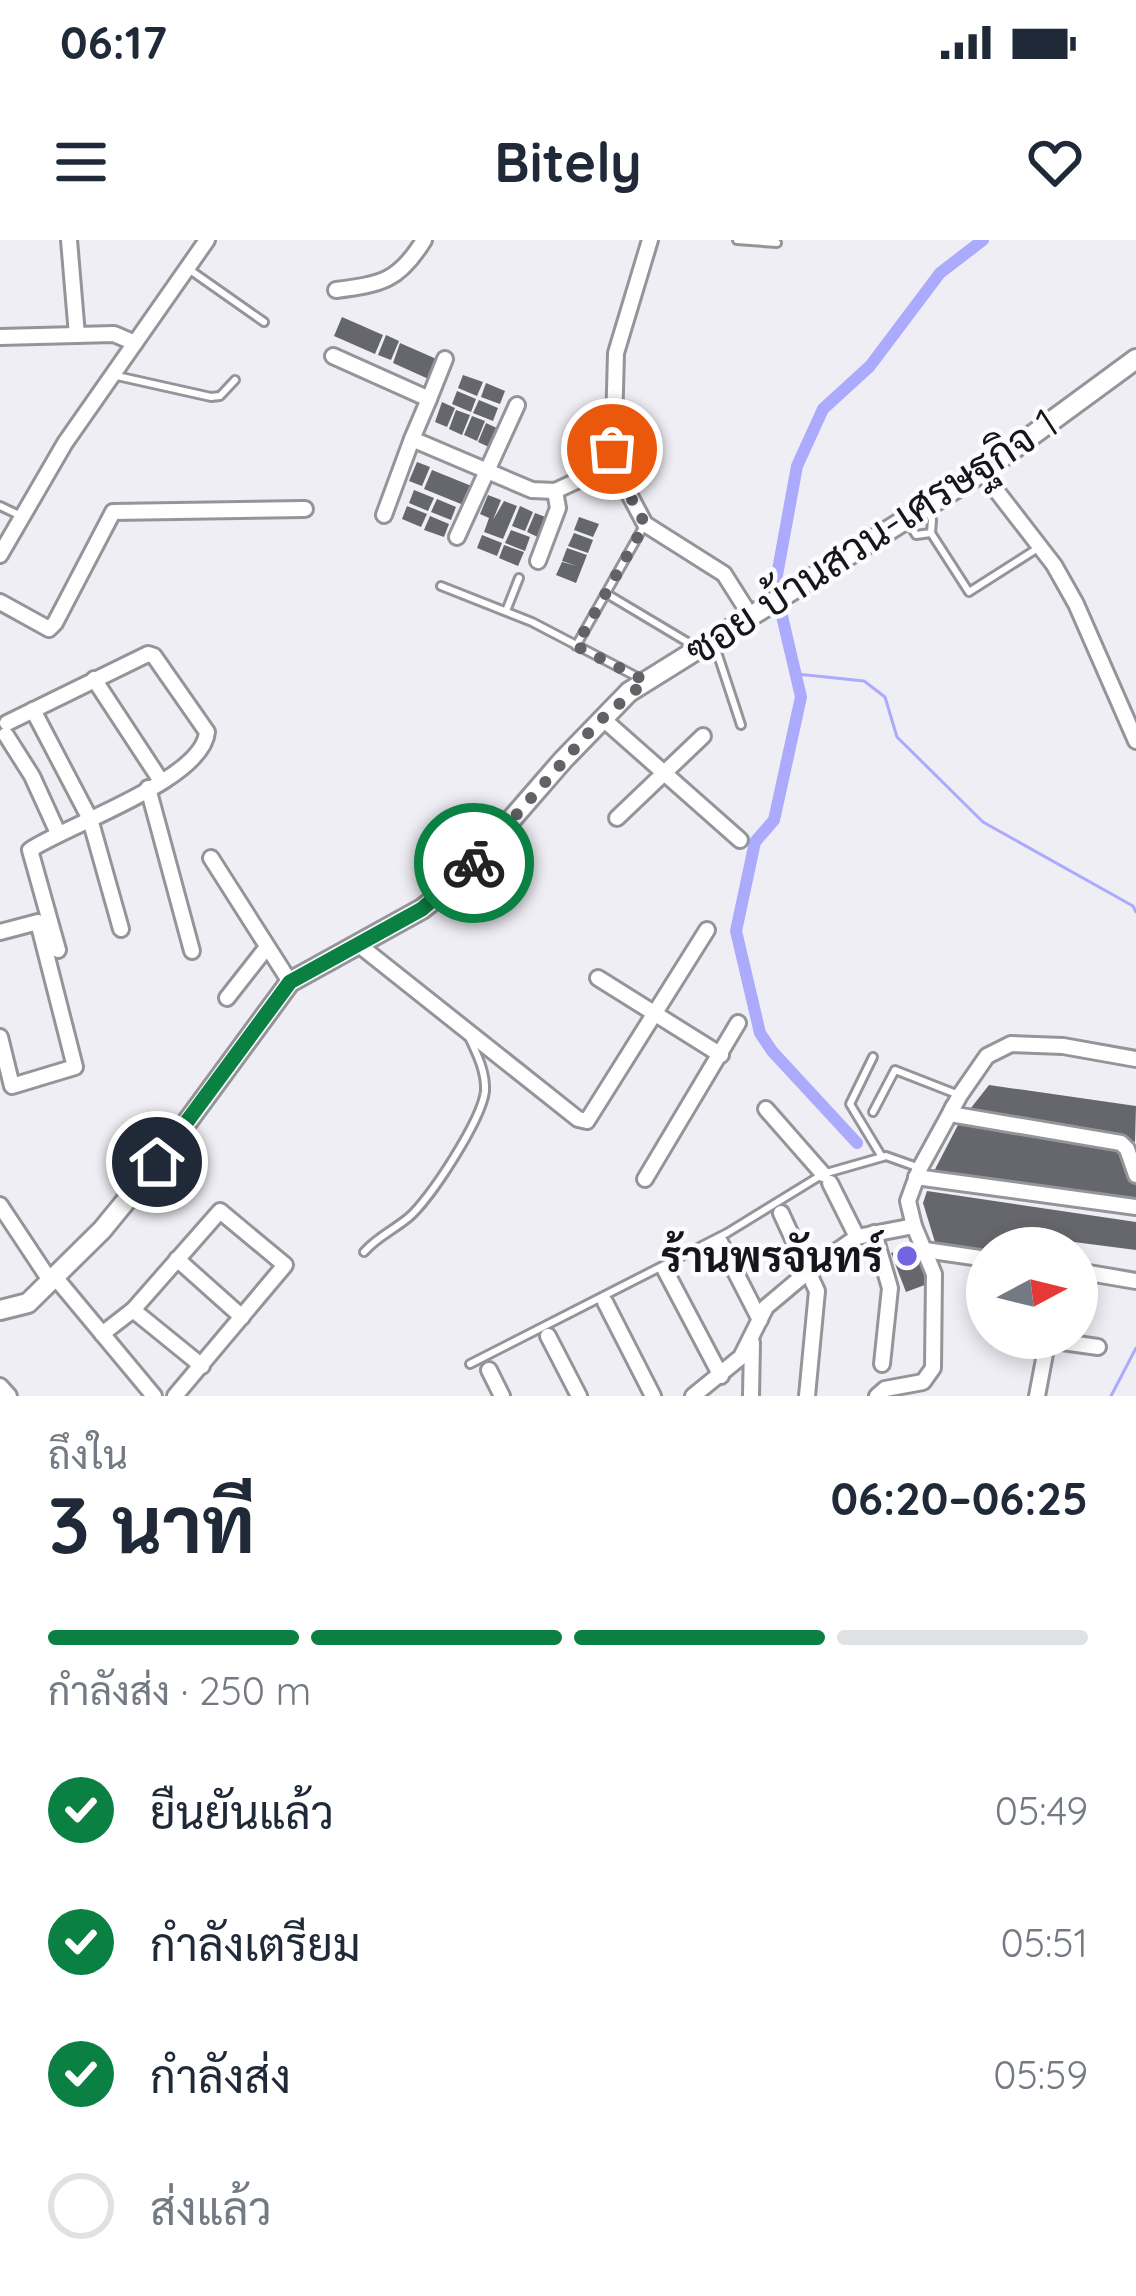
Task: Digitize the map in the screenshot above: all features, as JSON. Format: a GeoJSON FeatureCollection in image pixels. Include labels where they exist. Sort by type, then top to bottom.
{"type":"FeatureCollection","features":[{"type":"Feature","properties":{"kind":"street"},"geometry":{"type":"LineString","coordinates":[[69,240],[77,335]]}},
{"type":"Feature","properties":{"kind":"street"},"geometry":{"type":"LineString","coordinates":[[0,555],[65,443],[207,240]]}},
{"type":"Feature","properties":{"kind":"street"},"geometry":{"type":"LineString","coordinates":[[336,290],[380,284],[408,265],[424,240]]}},
{"type":"Feature","properties":{"kind":"street"},"geometry":{"type":"LineString","coordinates":[[650,240],[616,353],[613,464],[645,524],[724,574],[750,615]]}},
{"type":"Feature","properties":{"kind":"street"},"geometry":{"type":"LineString","coordinates":[[0,337],[114,334],[136,343]]}},
{"type":"Feature","properties":{"kind":"street"},"geometry":{"type":"LineString","coordinates":[[333,356],[429,399]]}},
{"type":"Feature","properties":{"kind":"street"},"geometry":{"type":"LineString","coordinates":[[384,515],[446,359]]}},
{"type":"Feature","properties":{"kind":"street","name":"ซอย บ้านสวน-เศรษฐกิจ 1"},"geometry":{"type":"LineString","coordinates":[[0,1310],[28,1303],[102,1230],[290,982],[422,909],[458,880],[602,718],[646,681],[982,472],[1136,359]]}},
{"type":"Feature","properties":{"kind":"street"},"geometry":{"type":"LineString","coordinates":[[458,537],[517,405]]}},
{"type":"Feature","properties":{"kind":"street"},"geometry":{"type":"LineString","coordinates":[[412,439],[532,490],[555,491],[613,464]]}},
{"type":"Feature","properties":{"kind":"street"},"geometry":{"type":"LineString","coordinates":[[982,472],[1040,547],[1076,604],[1136,741]]}},
{"type":"Feature","properties":{"kind":"street"},"geometry":{"type":"LineString","coordinates":[[538,562],[558,508],[555,491]]}},
{"type":"Feature","properties":{"kind":"street"},"geometry":{"type":"LineString","coordinates":[[0,602],[49,629],[113,512],[304,509]]}},
{"type":"Feature","properties":{"kind":"street"},"geometry":{"type":"LineString","coordinates":[[58,833],[3,728],[140,655],[154,656],[207,732],[202,749],[178,772],[30,850],[58,950]]}},
{"type":"Feature","properties":{"kind":"street"},"geometry":{"type":"LineString","coordinates":[[94,679],[154,785],[192,951]]}},
{"type":"Feature","properties":{"kind":"street"},"geometry":{"type":"LineString","coordinates":[[33,710],[90,819],[121,929]]}},
{"type":"Feature","properties":{"kind":"street"},"geometry":{"type":"LineString","coordinates":[[602,718],[740,840]]}},
{"type":"Feature","properties":{"kind":"street"},"geometry":{"type":"LineString","coordinates":[[617,818],[703,736]]}},
{"type":"Feature","properties":{"kind":"street"},"geometry":{"type":"LineString","coordinates":[[211,858],[290,982]]}},
{"type":"Feature","properties":{"kind":"street"},"geometry":{"type":"LineString","coordinates":[[0,932],[38,922],[75,1067],[13,1086],[0,1037]]}},
{"type":"Feature","properties":{"kind":"street"},"geometry":{"type":"LineString","coordinates":[[359,945],[578,1119],[587,1121],[707,930]]}},
{"type":"Feature","properties":{"kind":"street"},"geometry":{"type":"LineString","coordinates":[[226,998],[267,947]]}},
{"type":"Feature","properties":{"kind":"street"},"geometry":{"type":"LineString","coordinates":[[598,978],[722,1055]]}},
{"type":"Feature","properties":{"kind":"street"},"geometry":{"type":"LineString","coordinates":[[645,1178],[739,1023]]}},
{"type":"Feature","properties":{"kind":"street"},"geometry":{"type":"LineString","coordinates":[[877,1396],[885,1389],[923,1382],[933,1368],[934,1274],[908,1201],[918,1172],[987,1056],[1012,1044],[1063,1046],[1136,1059]]}},
{"type":"Feature","properties":{"kind":"street"},"geometry":{"type":"LineString","coordinates":[[766,1109],[827,1179],[857,1237]]}},
{"type":"Feature","properties":{"kind":"street"},"geometry":{"type":"LineString","coordinates":[[950,1114],[1120,1143],[1136,1175]]}},
{"type":"Feature","properties":{"kind":"street"},"geometry":{"type":"LineString","coordinates":[[918,1172],[1136,1208]]}},
{"type":"Feature","properties":{"kind":"street"},"geometry":{"type":"LineString","coordinates":[[0,1205],[53,1280],[154,1396]]}},
{"type":"Feature","properties":{"kind":"street"},"geometry":{"type":"LineString","coordinates":[[102,1334],[133,1310],[220,1211],[285,1265],[175,1396]]}},
{"type":"Feature","properties":{"kind":"street"},"geometry":{"type":"LineString","coordinates":[[781,1213],[818,1291],[807,1396]]}},
{"type":"Feature","properties":{"kind":"street"},"geometry":{"type":"LineString","coordinates":[[693,1396],[714,1386],[741,1357],[766,1307],[810,1270],[857,1237],[914,1226]]}},
{"type":"Feature","properties":{"kind":"street"},"geometry":{"type":"LineString","coordinates":[[874,1233],[890,1288],[882,1364]]}},
{"type":"Feature","properties":{"kind":"street"},"geometry":{"type":"LineString","coordinates":[[720,1242],[760,1320]]}},
{"type":"Feature","properties":{"kind":"street"},"geometry":{"type":"LineString","coordinates":[[925,1250],[966,1256]]}},
{"type":"Feature","properties":{"kind":"street"},"geometry":{"type":"LineString","coordinates":[[177,1259],[242,1317]]}},
{"type":"Feature","properties":{"kind":"street"},"geometry":{"type":"LineString","coordinates":[[665,1270],[714,1386]]}},
{"type":"Feature","properties":{"kind":"street"},"geometry":{"type":"LineString","coordinates":[[1098,1275],[1136,1281]]}},
{"type":"Feature","properties":{"kind":"street"},"geometry":{"type":"LineString","coordinates":[[605,1302],[652,1396]]}},
{"type":"Feature","properties":{"kind":"street"},"geometry":{"type":"LineString","coordinates":[[133,1310],[202,1366]]}},
{"type":"Feature","properties":{"kind":"street"},"geometry":{"type":"LineString","coordinates":[[548,1336],[578,1396]]}},
{"type":"Feature","properties":{"kind":"street"},"geometry":{"type":"LineString","coordinates":[[751,1396],[752,1336]]}},
{"type":"Feature","properties":{"kind":"street"},"geometry":{"type":"LineString","coordinates":[[1037,1396],[1044,1359]]}},
{"type":"Feature","properties":{"kind":"street"},"geometry":{"type":"LineString","coordinates":[[489,1370],[502,1396]]}},
{"type":"Feature","properties":{"kind":"street"},"geometry":{"type":"LineString","coordinates":[[0,1386],[9,1396]]}},
{"type":"Feature","properties":{"kind":"lane"},"geometry":{"type":"LineString","coordinates":[[736,240],[777,242]]}},
{"type":"Feature","properties":{"kind":"lane"},"geometry":{"type":"LineString","coordinates":[[188,268],[264,322]]}},
{"type":"Feature","properties":{"kind":"lane"},"geometry":{"type":"LineString","coordinates":[[113,375],[211,398],[220,396],[235,380]]}},
{"type":"Feature","properties":{"kind":"lane"},"geometry":{"type":"LineString","coordinates":[[0,506],[23,516]]}},
{"type":"Feature","properties":{"kind":"lane"},"geometry":{"type":"LineString","coordinates":[[926,507],[931,533],[969,592],[1040,547]]}},
{"type":"Feature","properties":{"kind":"lane"},"geometry":{"type":"LineString","coordinates":[[906,519],[916,535],[931,533]]}},
{"type":"Feature","properties":{"kind":"lane"},"geometry":{"type":"LineString","coordinates":[[576,646],[645,524]]}},
{"type":"Feature","properties":{"kind":"lane"},"geometry":{"type":"LineString","coordinates":[[506,611],[519,578]]}},
{"type":"Feature","properties":{"kind":"lane"},"geometry":{"type":"LineString","coordinates":[[442,586],[506,611],[646,681]]}},
{"type":"Feature","properties":{"kind":"lane"},"geometry":{"type":"LineString","coordinates":[[606,593],[705,643],[741,725]]}},
{"type":"Feature","properties":{"kind":"lane"},"geometry":{"type":"LineString","coordinates":[[364,1252],[422,1203],[482,1103],[484,1074],[464,1029]]}},
{"type":"Feature","properties":{"kind":"lane"},"geometry":{"type":"LineString","coordinates":[[873,1058],[850,1104],[882,1157],[918,1172]]}},
{"type":"Feature","properties":{"kind":"lane"},"geometry":{"type":"LineString","coordinates":[[873,1112],[895,1070],[960,1095]]}},
{"type":"Feature","properties":{"kind":"lane"},"geometry":{"type":"LineString","coordinates":[[470,1364],[827,1179],[882,1157]]}},
{"type":"Feature","properties":{"kind":"building"},"geometry":{"type":"Polygon","coordinates":[[[342,317],[383,335],[375,354],[334,336],[342,317]]]}},
{"type":"Feature","properties":{"kind":"building"},"geometry":{"type":"Polygon","coordinates":[[[386,335],[399,341],[391,360],[378,355],[386,335]]]}},
{"type":"Feature","properties":{"kind":"building"},"geometry":{"type":"Polygon","coordinates":[[[400,343],[441,361],[433,381],[393,363],[400,343]]]}},
{"type":"Feature","properties":{"kind":"building"},"geometry":{"type":"Polygon","coordinates":[[[463,375],[483,382],[477,396],[458,388],[463,375]]]}},
{"type":"Feature","properties":{"kind":"building"},"geometry":{"type":"Polygon","coordinates":[[[486,383],[505,391],[500,404],[481,397],[486,383]]]}},
{"type":"Feature","properties":{"kind":"building"},"geometry":{"type":"Polygon","coordinates":[[[457,391],[476,399],[471,412],[452,404],[457,391]]]}},
{"type":"Feature","properties":{"kind":"building"},"geometry":{"type":"Polygon","coordinates":[[[479,400],[498,408],[493,421],[473,413],[479,400]]]}},
{"type":"Feature","properties":{"kind":"building"},"geometry":{"type":"Polygon","coordinates":[[[442,402],[455,408],[447,427],[435,422],[442,402]]]}},
{"type":"Feature","properties":{"kind":"building"},"geometry":{"type":"Polygon","coordinates":[[[456,410],[470,415],[462,435],[449,429],[456,410]]]}},
{"type":"Feature","properties":{"kind":"building"},"geometry":{"type":"Polygon","coordinates":[[[472,416],[485,421],[477,441],[464,435],[472,416]]]}},
{"type":"Feature","properties":{"kind":"building"},"geometry":{"type":"Polygon","coordinates":[[[486,423],[499,429],[491,448],[478,442],[486,423]]]}},
{"type":"Feature","properties":{"kind":"building"},"geometry":{"type":"Polygon","coordinates":[[[417,462],[430,467],[422,486],[409,481],[417,462]]]}},
{"type":"Feature","properties":{"kind":"building"},"geometry":{"type":"Polygon","coordinates":[[[432,470],[474,487],[466,506],[424,489],[432,470]]]}},
{"type":"Feature","properties":{"kind":"building"},"geometry":{"type":"Polygon","coordinates":[[[414,490],[434,498],[428,511],[409,503],[414,490]]]}},
{"type":"Feature","properties":{"kind":"building"},"geometry":{"type":"Polygon","coordinates":[[[488,495],[501,500],[493,520],[504,501],[517,506],[503,539],[484,532],[489,518],[480,514],[488,495]]]}},
{"type":"Feature","properties":{"kind":"building"},"geometry":{"type":"Polygon","coordinates":[[[437,499],[456,507],[451,520],[431,512],[437,499]]]}},
{"type":"Feature","properties":{"kind":"building"},"geometry":{"type":"Polygon","coordinates":[[[407,506],[427,514],[421,527],[402,519],[407,506]]]}},
{"type":"Feature","properties":{"kind":"building"},"geometry":{"type":"Polygon","coordinates":[[[520,506],[533,512],[525,531],[512,526],[520,506]]]}},
{"type":"Feature","properties":{"kind":"building"},"geometry":{"type":"Polygon","coordinates":[[[535,513],[548,518],[540,538],[527,532],[535,513]]]}},
{"type":"Feature","properties":{"kind":"building"},"geometry":{"type":"Polygon","coordinates":[[[430,516],[449,524],[444,537],[424,530],[430,516]]]}},
{"type":"Feature","properties":{"kind":"building"},"geometry":{"type":"Polygon","coordinates":[[[579,517],[599,524],[593,537],[574,530],[579,517]]]}},
{"type":"Feature","properties":{"kind":"building"},"geometry":{"type":"Polygon","coordinates":[[[511,530],[530,537],[525,551],[505,543],[511,530]]]}},
{"type":"Feature","properties":{"kind":"building"},"geometry":{"type":"Polygon","coordinates":[[[574,533],[593,540],[588,553],[568,546],[574,533]]]}},
{"type":"Feature","properties":{"kind":"building"},"geometry":{"type":"Polygon","coordinates":[[[482,535],[502,543],[497,556],[477,548],[482,535]]]}},
{"type":"Feature","properties":{"kind":"building"},"geometry":{"type":"Polygon","coordinates":[[[504,545],[524,552],[518,566],[499,558],[504,545]]]}},
{"type":"Feature","properties":{"kind":"building"},"geometry":{"type":"Polygon","coordinates":[[[567,548],[587,555],[576,583],[556,575],[562,562],[577,566],[562,561],[567,548]]]}},
{"type":"Feature","properties":{"kind":"building"},"geometry":{"type":"Polygon","coordinates":[[[989,1085],[1136,1106],[1135,1142],[967,1113],[989,1085]]]}},
{"type":"Feature","properties":{"kind":"building"},"geometry":{"type":"Polygon","coordinates":[[[960,1121],[1127,1150],[1136,1176],[1136,1207],[930,1179],[960,1121]]]}},
{"type":"Feature","properties":{"kind":"building"},"geometry":{"type":"Polygon","coordinates":[[[927,1191],[1136,1222],[1136,1250],[1098,1245],[1098,1227],[966,1227],[966,1255],[938,1252],[923,1203],[927,1191]]]}},
{"type":"Feature","properties":{"kind":"building"},"geometry":{"type":"Polygon","coordinates":[[[917,1245],[930,1283],[906,1292],[891,1253],[917,1245]]]}},
{"type":"Feature","properties":{"kind":"waterway"},"geometry":{"type":"LineString","coordinates":[[857,1143],[760,1033],[736,931],[755,842],[774,820],[801,697],[775,586],[797,466],[823,409],[870,366],[940,273],[983,240]]}},
{"type":"Feature","properties":{"kind":"waterway"},"geometry":{"type":"LineString","coordinates":[[797,674],[864,681],[885,697],[897,737],[983,822],[1133,906],[1136,912]]}},
{"type":"Feature","properties":{"kind":"waterway"},"geometry":{"type":"LineString","coordinates":[[1111,1396],[1136,1348]]}},
{"type":"Feature","properties":{"kind":"way so far"},"geometry":{"type":"LineString","coordinates":[[474,863],[598,722],[646,681],[576,646],[645,524],[613,464],[612,449]]}},
{"type":"Feature","properties":{"kind":"place","name":"ร้านพรจันทร์"},"geometry":{"type":"Point","coordinates":[907,1256]}},
{"type":"Feature","properties":{"kind":"route"},"geometry":{"type":"LineString","coordinates":[[157,1162],[290,982],[422,909],[474,863]]}}]}
